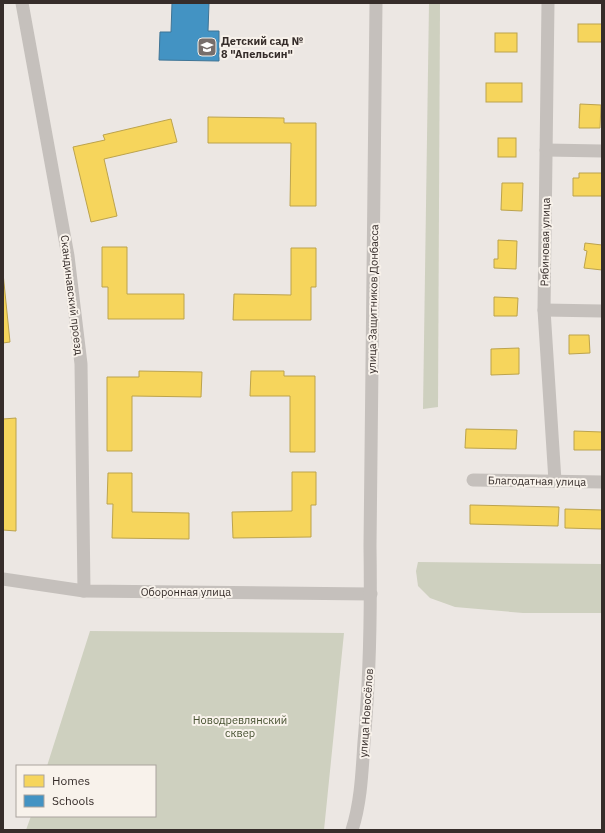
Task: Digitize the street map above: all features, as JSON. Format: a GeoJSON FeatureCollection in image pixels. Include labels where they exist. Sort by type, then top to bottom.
{"type":"FeatureCollection","features":[{"type":"Feature","properties":{"kind":"street","name":"Скандинавский проезд"},"geometry":{"type":"LineString","coordinates":[[22,3],[68,256],[81,364],[84,591]]}},
{"type":"Feature","properties":{"kind":"street","name":"улица Защитников Донбасса"},"geometry":{"type":"LineString","coordinates":[[371,594],[370,546],[376,3]]}},
{"type":"Feature","properties":{"kind":"street","name":"Рябиновая улица"},"geometry":{"type":"LineString","coordinates":[[548,3],[544,310],[555,481]]}},
{"type":"Feature","properties":{"kind":"street"},"geometry":{"type":"LineString","coordinates":[[546,150],[602,151]]}},
{"type":"Feature","properties":{"kind":"street"},"geometry":{"type":"LineString","coordinates":[[544,310],[602,311]]}},
{"type":"Feature","properties":{"kind":"street","name":"Благодатная улица"},"geometry":{"type":"LineString","coordinates":[[473,480],[602,482]]}},
{"type":"Feature","properties":{"kind":"street","name":"Оборонная улица"},"geometry":{"type":"LineString","coordinates":[[3,579],[84,591],[371,594]]}},
{"type":"Feature","properties":{"kind":"street","name":"улица Новосёлов"},"geometry":{"type":"LineString","coordinates":[[352,830],[360,787],[367,713],[371,594]]}},
{"type":"Feature","properties":{"kind":"green space"},"geometry":{"type":"Polygon","coordinates":[[[429,3],[440,3],[438,407],[423,409],[429,3]]]}},
{"type":"Feature","properties":{"kind":"green space"},"geometry":{"type":"Polygon","coordinates":[[[418,562],[602,564],[602,613],[523,613],[455,607],[430,598],[418,586],[416,571],[418,562]]]}},
{"type":"Feature","properties":{"kind":"green space","name":"Новодревлянский сквер"},"geometry":{"type":"Polygon","coordinates":[[[90,631],[344,633],[324,830],[26,830],[31,817],[156,817],[156,765],[47,765],[90,631]]]}},
{"type":"Feature","properties":{"kind":"building: Homes"},"geometry":{"type":"Polygon","coordinates":[[[578,24],[602,24],[602,42],[578,42],[578,24]]]}},
{"type":"Feature","properties":{"kind":"building: Homes"},"geometry":{"type":"Polygon","coordinates":[[[495,33],[517,33],[517,52],[495,52],[495,33]]]}},
{"type":"Feature","properties":{"kind":"building: Homes"},"geometry":{"type":"Polygon","coordinates":[[[486,83],[522,83],[522,102],[486,102],[486,83]]]}},
{"type":"Feature","properties":{"kind":"building: Homes"},"geometry":{"type":"Polygon","coordinates":[[[580,104],[601,105],[600,128],[579,128],[580,104]]]}},
{"type":"Feature","properties":{"kind":"building: Homes"},"geometry":{"type":"Polygon","coordinates":[[[208,117],[284,118],[284,123],[316,123],[316,206],[290,206],[291,143],[208,143],[208,117]]]}},
{"type":"Feature","properties":{"kind":"building: Homes"},"geometry":{"type":"Polygon","coordinates":[[[171,119],[177,142],[104,159],[117,216],[91,222],[73,147],[105,140],[103,135],[171,119]]]}},
{"type":"Feature","properties":{"kind":"building: Homes"},"geometry":{"type":"Polygon","coordinates":[[[498,138],[516,138],[516,157],[498,157],[498,138]]]}},
{"type":"Feature","properties":{"kind":"building: Homes"},"geometry":{"type":"Polygon","coordinates":[[[579,173],[602,173],[602,196],[573,196],[573,178],[579,178],[579,173]]]}},
{"type":"Feature","properties":{"kind":"building: Homes"},"geometry":{"type":"Polygon","coordinates":[[[502,183],[523,183],[522,211],[501,210],[502,183]]]}},
{"type":"Feature","properties":{"kind":"building: Homes"},"geometry":{"type":"Polygon","coordinates":[[[498,240],[517,241],[516,269],[494,268],[494,259],[498,259],[498,240]]]}},
{"type":"Feature","properties":{"kind":"building: Homes"},"geometry":{"type":"Polygon","coordinates":[[[585,243],[602,245],[602,270],[584,268],[587,251],[584,250],[585,243]]]}},
{"type":"Feature","properties":{"kind":"building: Homes"},"geometry":{"type":"Polygon","coordinates":[[[102,247],[127,247],[127,294],[184,294],[184,319],[108,319],[108,287],[102,287],[102,247]]]}},
{"type":"Feature","properties":{"kind":"building: Homes"},"geometry":{"type":"Polygon","coordinates":[[[291,248],[316,248],[316,287],[311,287],[311,320],[233,320],[234,294],[291,295],[291,248]]]}},
{"type":"Feature","properties":{"kind":"building: Homes"},"geometry":{"type":"Polygon","coordinates":[[[3,273],[10,342],[3,343],[3,273]]]}},
{"type":"Feature","properties":{"kind":"building: Homes"},"geometry":{"type":"Polygon","coordinates":[[[494,297],[518,298],[517,316],[494,316],[494,297]]]}},
{"type":"Feature","properties":{"kind":"building: Homes"},"geometry":{"type":"Polygon","coordinates":[[[569,335],[589,335],[590,353],[569,354],[569,335]]]}},
{"type":"Feature","properties":{"kind":"building: Homes"},"geometry":{"type":"Polygon","coordinates":[[[519,348],[519,374],[491,375],[491,349],[519,348]]]}},
{"type":"Feature","properties":{"kind":"building: Homes"},"geometry":{"type":"Polygon","coordinates":[[[139,371],[202,372],[201,397],[132,396],[132,451],[107,451],[107,377],[139,377],[139,371]]]}},
{"type":"Feature","properties":{"kind":"building: Homes"},"geometry":{"type":"Polygon","coordinates":[[[251,371],[284,371],[284,376],[315,376],[315,452],[290,452],[290,396],[250,396],[251,371]]]}},
{"type":"Feature","properties":{"kind":"building: Homes"},"geometry":{"type":"Polygon","coordinates":[[[16,418],[16,531],[3,530],[3,419],[16,418]]]}},
{"type":"Feature","properties":{"kind":"building: Homes"},"geometry":{"type":"Polygon","coordinates":[[[466,429],[517,430],[516,449],[465,448],[466,429]]]}},
{"type":"Feature","properties":{"kind":"building: Homes"},"geometry":{"type":"Polygon","coordinates":[[[574,431],[602,432],[602,450],[574,450],[574,431]]]}},
{"type":"Feature","properties":{"kind":"building: Homes"},"geometry":{"type":"Polygon","coordinates":[[[292,472],[316,472],[316,505],[311,505],[311,537],[233,538],[232,512],[292,511],[292,472]]]}},
{"type":"Feature","properties":{"kind":"building: Homes"},"geometry":{"type":"Polygon","coordinates":[[[108,473],[132,473],[132,512],[189,513],[189,539],[112,538],[113,504],[107,504],[108,473]]]}},
{"type":"Feature","properties":{"kind":"building: Homes"},"geometry":{"type":"Polygon","coordinates":[[[470,505],[559,507],[558,526],[470,524],[470,505]]]}},
{"type":"Feature","properties":{"kind":"building: Homes"},"geometry":{"type":"Polygon","coordinates":[[[565,509],[602,510],[602,529],[565,528],[565,509]]]}},
{"type":"Feature","properties":{"kind":"building: Schools"},"geometry":{"type":"Polygon","coordinates":[[[172,3],[209,3],[208,31],[219,31],[219,61],[159,60],[160,32],[171,32],[172,3]]]}},
{"type":"Feature","properties":{"kind":"place","name":"Детский сад № 8 \"Апельсин\""},"geometry":{"type":"Point","coordinates":[207,47]}}]}
